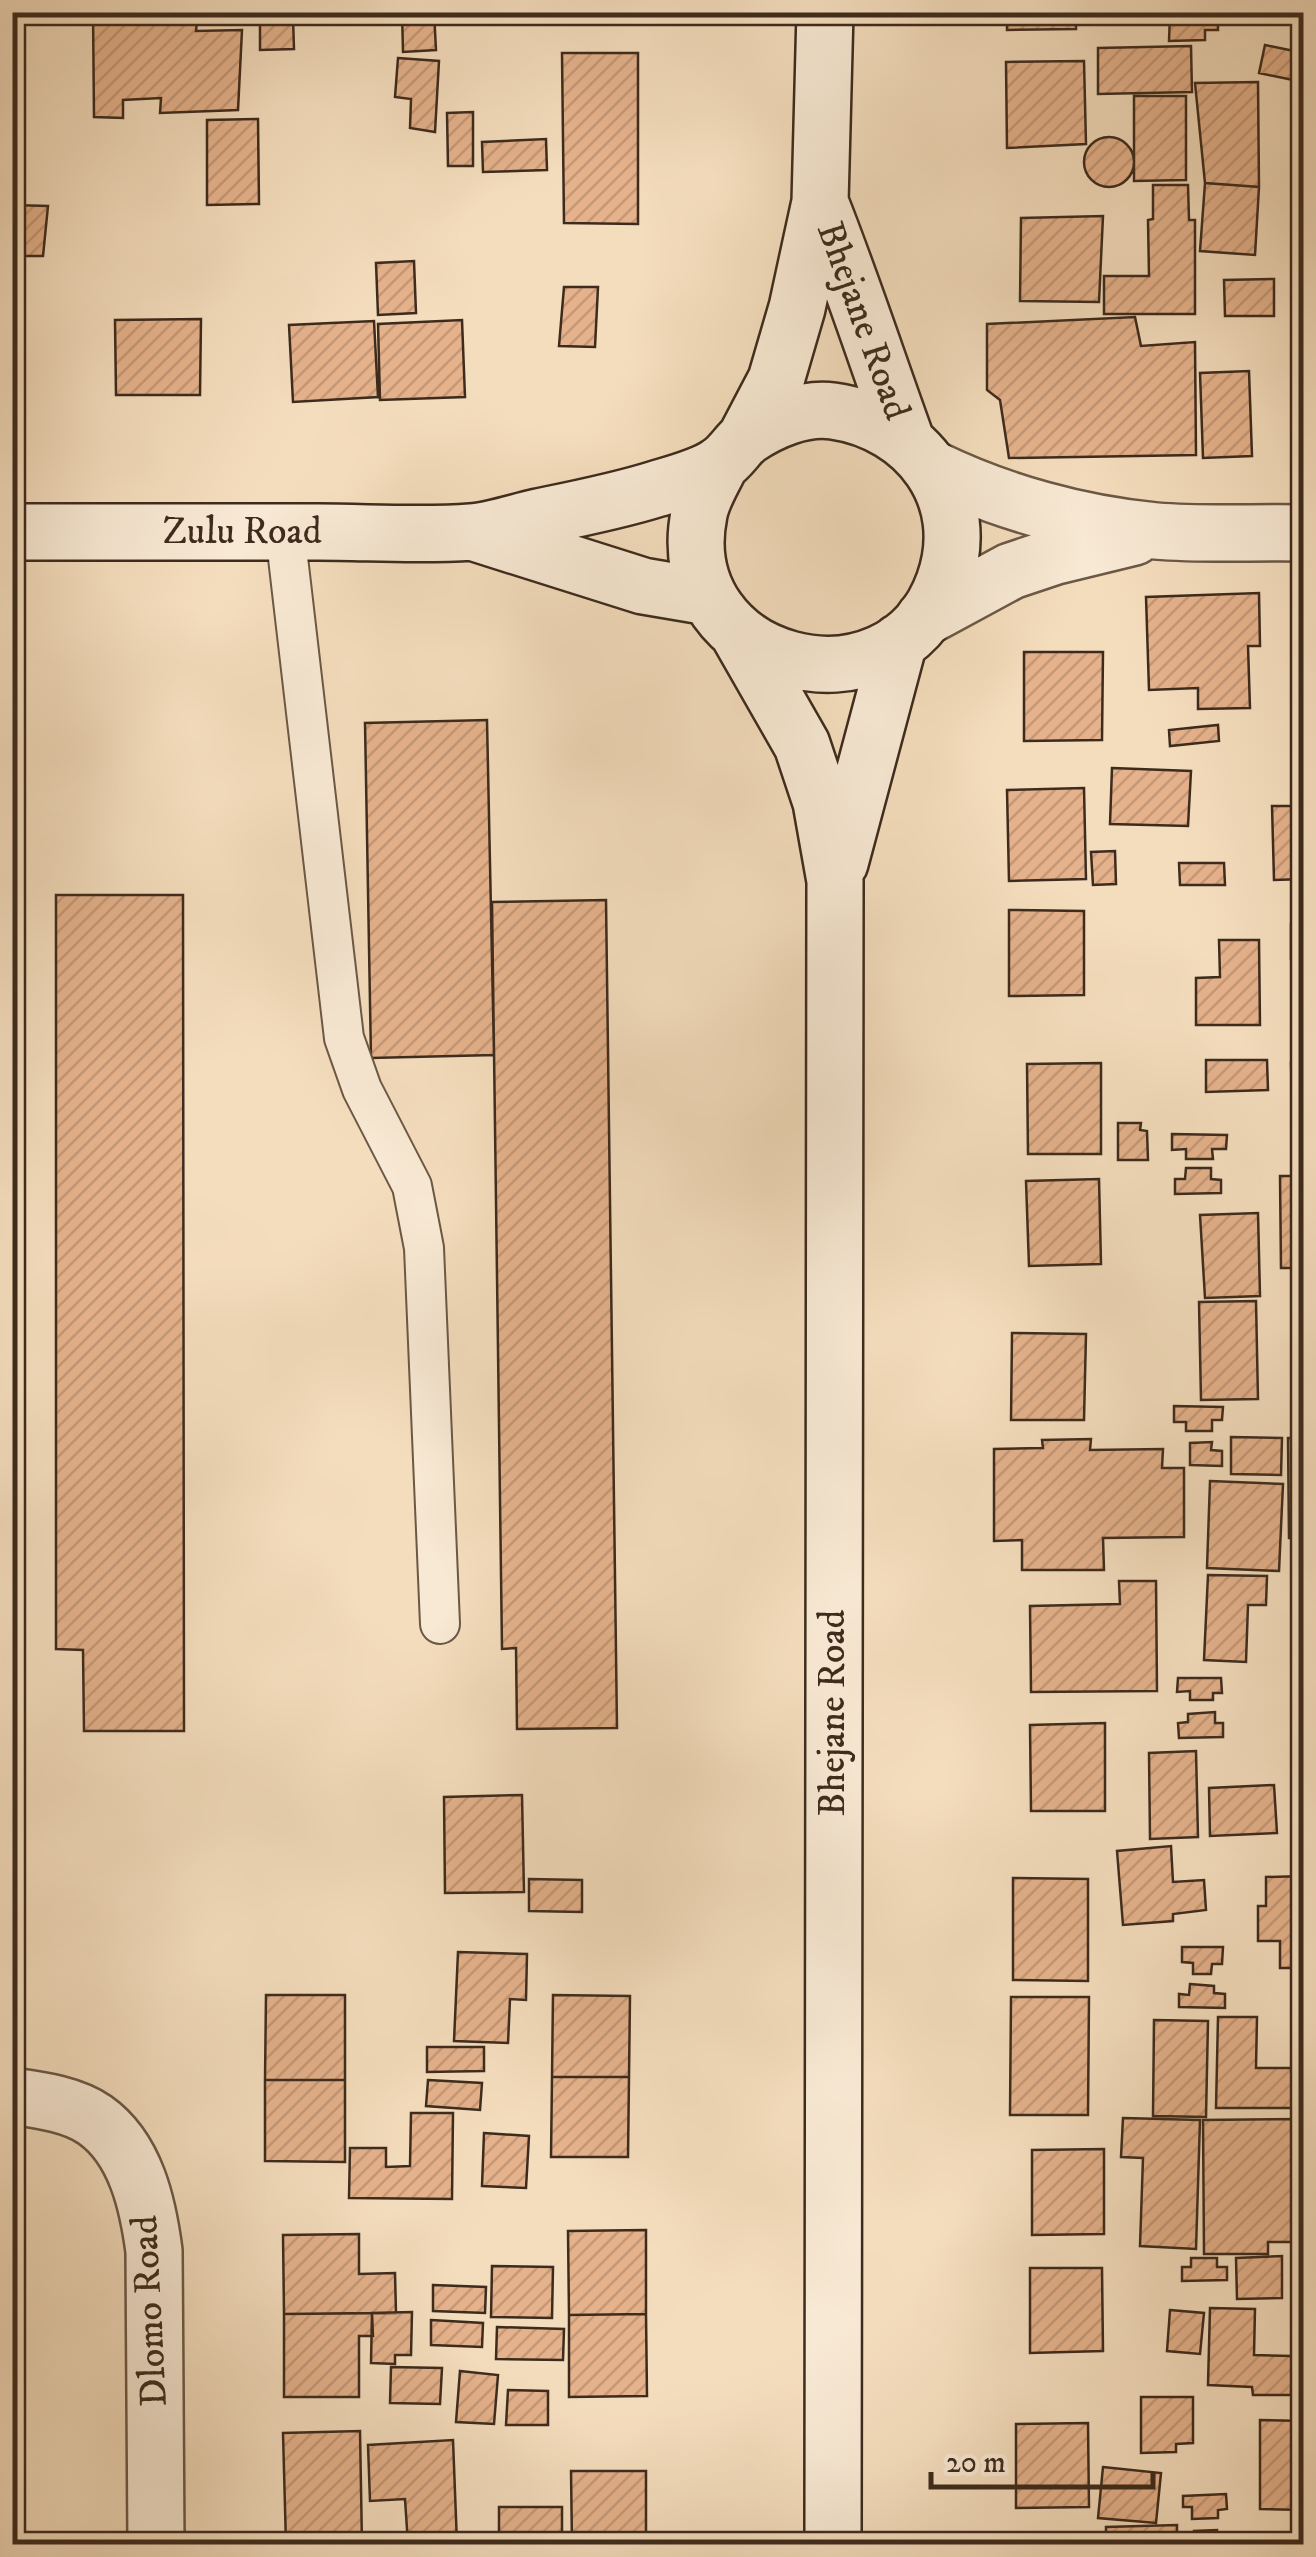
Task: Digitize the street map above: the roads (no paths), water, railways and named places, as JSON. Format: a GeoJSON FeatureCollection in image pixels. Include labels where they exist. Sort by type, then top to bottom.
{"type":"FeatureCollection","features":[{"type":"Feature","properties":{"kind":"street","name":"Bhejane Road"},"geometry":{"type":"LineString","coordinates":[[733,452],[776,380],[797,308],[820,202],[825,12]]}},
{"type":"Feature","properties":{"kind":"street","name":"Bhejane Road"},"geometry":{"type":"LineString","coordinates":[[820,202],[859,301],[875,357],[919,455]]}},
{"type":"Feature","properties":{"kind":"street"},"geometry":{"type":"LineString","coordinates":[[1156,531],[1056,556],[1012,572],[975,588],[858,662],[818,666],[774,657],[722,615],[697,555],[699,512],[733,452],[785,416],[828,410],[872,419],[967,486],[1068,516],[1156,531],[1304,532]]}},
{"type":"Feature","properties":{"kind":"street","name":"Zulu Road"},"geometry":{"type":"LineString","coordinates":[[12,532],[472,532],[660,488],[733,452]]}},
{"type":"Feature","properties":{"kind":"street"},"geometry":{"type":"LineString","coordinates":[[911,630],[944,584],[952,546],[948,506],[919,455]]}},
{"type":"Feature","properties":{"kind":"street","name":"Zulu Road"},"geometry":{"type":"LineString","coordinates":[[472,532],[722,615]]}},
{"type":"Feature","properties":{"kind":"street","name":"Bhejane Road"},"geometry":{"type":"LineString","coordinates":[[722,615],[802,744],[821,802],[835,881],[834,2544]]}},
{"type":"Feature","properties":{"kind":"street","name":"Bhejane Road"},"geometry":{"type":"LineString","coordinates":[[835,881],[911,630]]}},
{"type":"Feature","properties":{"kind":"street","name":"Dlomo Road"},"geometry":{"type":"LineString","coordinates":[[12,2096],[65,2106],[95,2120],[121,2148],[137,2176],[149,2210],[154,2251],[156,2544]]}},
{"type":"Feature","properties":{"kind":"lane"},"geometry":{"type":"LineString","coordinates":[[286,532],[344,1038],[362,1089],[412,1186],[424,1248],[440,1624]]}}]}
